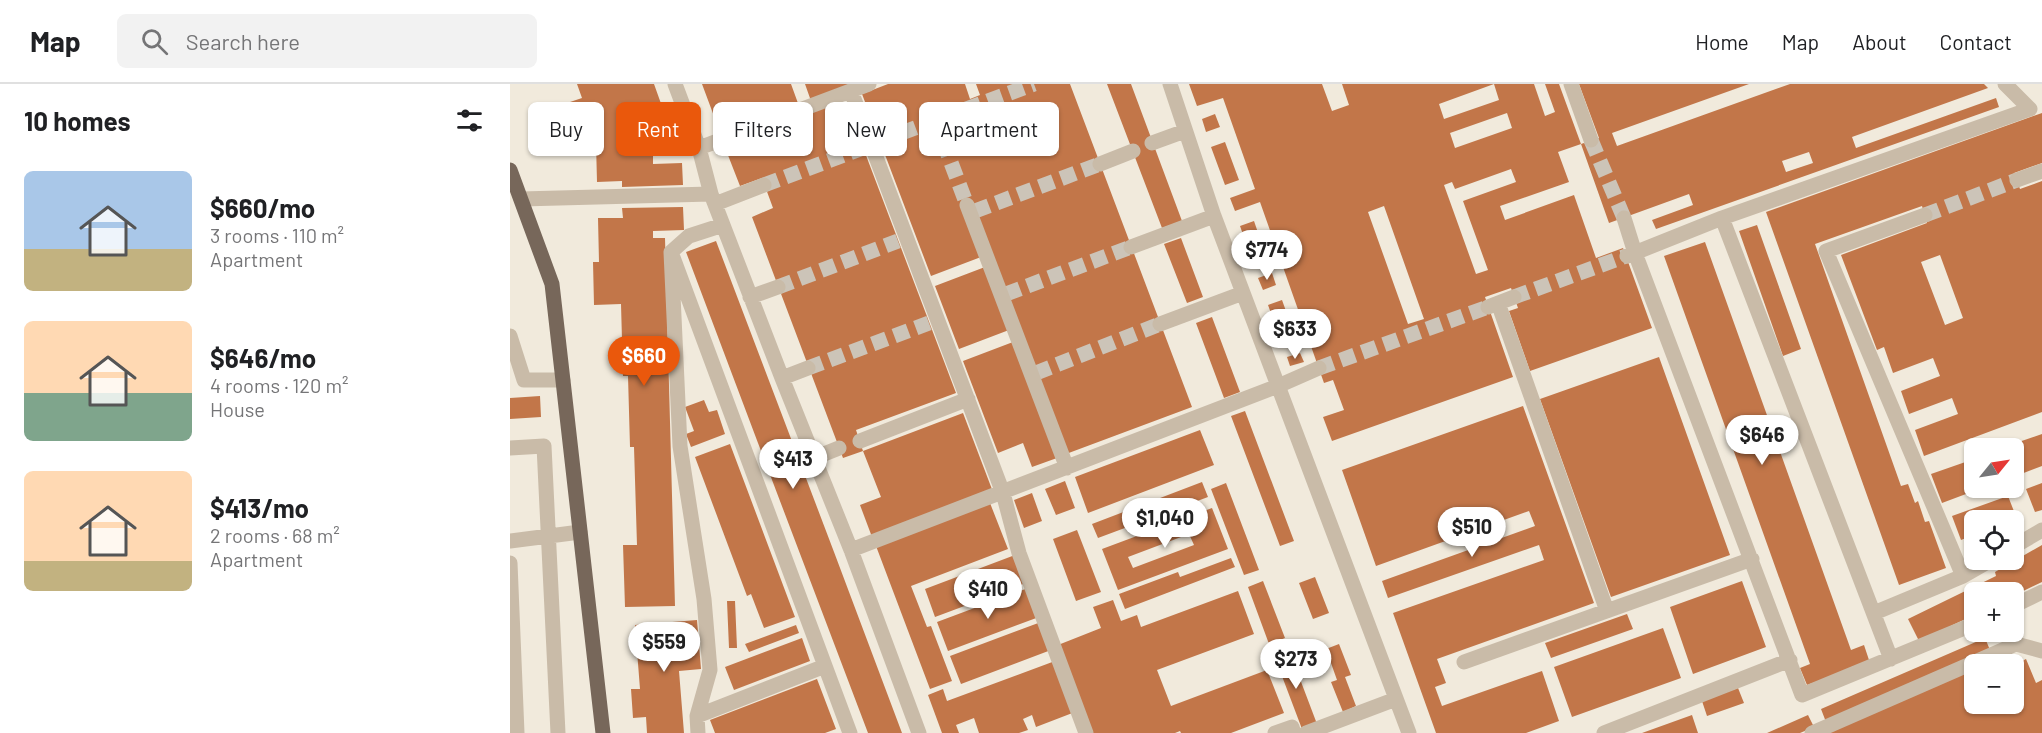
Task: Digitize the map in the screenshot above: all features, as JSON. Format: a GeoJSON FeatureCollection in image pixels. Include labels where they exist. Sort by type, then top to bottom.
{"type":"FeatureCollection","features":[{"type":"Feature","properties":{"kind":"main road"},"geometry":{"type":"LineString","coordinates":[[510,170],[552,284],[603,733]]}},
{"type":"Feature","properties":{"kind":"lane"},"geometry":{"type":"LineString","coordinates":[[675,84],[682,102]]}},
{"type":"Feature","properties":{"kind":"lane"},"geometry":{"type":"LineString","coordinates":[[701,147],[869,84]]}},
{"type":"Feature","properties":{"kind":"lane"},"geometry":{"type":"LineString","coordinates":[[1170,84],[1214,216],[1409,733]]}},
{"type":"Feature","properties":{"kind":"lane"},"geometry":{"type":"LineString","coordinates":[[1571,84],[1591,140]]}},
{"type":"Feature","properties":{"kind":"lane"},"geometry":{"type":"LineString","coordinates":[[2005,84],[2036,107]]}},
{"type":"Feature","properties":{"kind":"lane"},"geometry":{"type":"LineString","coordinates":[[851,92],[933,322],[968,399],[1003,493],[1019,553],[1086,733]]}},
{"type":"Feature","properties":{"kind":"lane"},"geometry":{"type":"LineString","coordinates":[[1631,255],[1722,218],[2036,107]]}},
{"type":"Feature","properties":{"kind":"lane"},"geometry":{"type":"LineString","coordinates":[[1152,143],[1185,131]]}},
{"type":"Feature","properties":{"kind":"lane"},"geometry":{"type":"LineString","coordinates":[[1100,164],[1133,151]]}},
{"type":"Feature","properties":{"kind":"lane"},"geometry":{"type":"LineString","coordinates":[[701,155],[713,199],[851,550],[918,733]]}},
{"type":"Feature","properties":{"kind":"lane"},"geometry":{"type":"LineString","coordinates":[[2017,180],[2042,171]]}},
{"type":"Feature","properties":{"kind":"lane"},"geometry":{"type":"LineString","coordinates":[[520,199],[713,199],[764,185]]}},
{"type":"Feature","properties":{"kind":"lane"},"geometry":{"type":"LineString","coordinates":[[970,210],[1067,468]]}},
{"type":"Feature","properties":{"kind":"lane"},"geometry":{"type":"LineString","coordinates":[[1924,214],[1826,251],[1963,576]]}},
{"type":"Feature","properties":{"kind":"lane"},"geometry":{"type":"LineString","coordinates":[[1131,247],[1214,216]]}},
{"type":"Feature","properties":{"kind":"lane"},"geometry":{"type":"LineString","coordinates":[[1624,218],[1631,255],[1752,559],[1802,695],[1964,628]]}},
{"type":"Feature","properties":{"kind":"lane"},"geometry":{"type":"LineString","coordinates":[[1722,218],[1891,659]]}},
{"type":"Feature","properties":{"kind":"lane"},"geometry":{"type":"LineString","coordinates":[[671,252],[689,236],[723,225]]}},
{"type":"Feature","properties":{"kind":"lane"},"geometry":{"type":"LineString","coordinates":[[671,252],[825,666],[847,732]]}},
{"type":"Feature","properties":{"kind":"lane"},"geometry":{"type":"LineString","coordinates":[[671,252],[680,446],[704,599],[710,670],[697,716],[698,733]]}},
{"type":"Feature","properties":{"kind":"lane"},"geometry":{"type":"LineString","coordinates":[[750,297],[778,286]]}},
{"type":"Feature","properties":{"kind":"lane"},"geometry":{"type":"LineString","coordinates":[[1160,324],[1243,293]]}},
{"type":"Feature","properties":{"kind":"lane"},"geometry":{"type":"LineString","coordinates":[[1514,297],[1493,305],[1607,611]]}},
{"type":"Feature","properties":{"kind":"lane"},"geometry":{"type":"LineString","coordinates":[[510,336],[517,380],[563,380]]}},
{"type":"Feature","properties":{"kind":"lane"},"geometry":{"type":"LineString","coordinates":[[782,378],[808,368]]}},
{"type":"Feature","properties":{"kind":"lane"},"geometry":{"type":"LineString","coordinates":[[851,550],[1003,493],[1319,368]]}},
{"type":"Feature","properties":{"kind":"lane"},"geometry":{"type":"LineString","coordinates":[[860,441],[968,399]]}},
{"type":"Feature","properties":{"kind":"lane"},"geometry":{"type":"LineString","coordinates":[[510,447],[544,446],[558,733]]}},
{"type":"Feature","properties":{"kind":"lane"},"geometry":{"type":"LineString","coordinates":[[814,458],[839,448]]}},
{"type":"Feature","properties":{"kind":"lane"},"geometry":{"type":"LineString","coordinates":[[2024,541],[2042,530]]}},
{"type":"Feature","properties":{"kind":"lane"},"geometry":{"type":"LineString","coordinates":[[510,541],[580,532]]}},
{"type":"Feature","properties":{"kind":"lane"},"geometry":{"type":"LineString","coordinates":[[1464,662],[1752,559]]}},
{"type":"Feature","properties":{"kind":"lane"},"geometry":{"type":"LineString","coordinates":[[510,564],[517,733]]}},
{"type":"Feature","properties":{"kind":"lane"},"geometry":{"type":"LineString","coordinates":[[1874,613],[1974,570]]}},
{"type":"Feature","properties":{"kind":"lane"},"geometry":{"type":"LineString","coordinates":[[2024,601],[2042,592]]}},
{"type":"Feature","properties":{"kind":"lane"},"geometry":{"type":"LineString","coordinates":[[1812,733],[2016,644],[2042,651]]}},
{"type":"Feature","properties":{"kind":"lane"},"geometry":{"type":"LineString","coordinates":[[1604,733],[1790,660]]}},
{"type":"Feature","properties":{"kind":"lane"},"geometry":{"type":"LineString","coordinates":[[697,716],[825,666]]}},
{"type":"Feature","properties":{"kind":"lane"},"geometry":{"type":"LineString","coordinates":[[1306,733],[1396,699]]}},
{"type":"Feature","properties":{"kind":"lane"},"geometry":{"type":"LineString","coordinates":[[1275,733],[1292,727],[1294,733]]}},
{"type":"Feature","properties":{"kind":"building"},"geometry":{"type":"Polygon","coordinates":[[[577,84],[654,84],[660,102],[616,102],[616,156],[653,156],[653,164],[682,163],[683,185],[622,187],[622,181],[597,182],[596,156],[604,156],[604,102],[570,102],[582,98],[577,84]]]}},
{"type":"Feature","properties":{"kind":"building"},"geometry":{"type":"Polygon","coordinates":[[[702,84],[791,84],[798,102],[713,102],[713,114],[702,84]]]}},
{"type":"Feature","properties":{"kind":"building"},"geometry":{"type":"Polygon","coordinates":[[[805,84],[856,84],[811,101],[805,84]]]}},
{"type":"Feature","properties":{"kind":"building"},"geometry":{"type":"Polygon","coordinates":[[[888,84],[965,84],[970,99],[980,95],[976,84],[1070,84],[1192,407],[1066,454],[981,257],[931,276],[886,156],[907,156],[907,102],[865,102],[862,94],[888,84]]]}},
{"type":"Feature","properties":{"kind":"building"},"geometry":{"type":"Polygon","coordinates":[[[1107,84],[1131,84],[1182,221],[1162,228],[1107,84]]]}},
{"type":"Feature","properties":{"kind":"building"},"geometry":{"type":"Polygon","coordinates":[[[1189,84],[1322,84],[1332,111],[1349,105],[1342,84],[1494,84],[1534,84],[1545,116],[1555,112],[1545,84],[1559,84],[1581,144],[1558,152],[1569,182],[1500,206],[1505,220],[1574,195],[1596,258],[1623,248],[1652,328],[1530,371],[1509,311],[1518,308],[1511,288],[1485,297],[1513,377],[1332,441],[1323,417],[1344,410],[1333,380],[1324,383],[1260,202],[1235,211],[1230,198],[1255,189],[1223,98],[1197,106],[1189,84]],[[1494,84],[1439,104],[1444,119],[1499,100],[1494,84]],[[1507,113],[1450,133],[1455,148],[1512,128],[1507,113]],[[1511,169],[1455,189],[1452,182],[1444,185],[1476,274],[1488,270],[1463,201],[1516,182],[1511,169]],[[1384,206],[1368,212],[1408,324],[1424,319],[1384,206]]]}},
{"type":"Feature","properties":{"kind":"building"},"geometry":{"type":"Polygon","coordinates":[[[1579,84],[1749,84],[1612,133],[1617,146],[1790,84],[1984,84],[1988,88],[1852,137],[1856,148],[1996,98],[1999,107],[1656,229],[1652,220],[1693,205],[1689,194],[1609,223],[1581,144],[1599,138],[1579,84]],[[1809,152],[1782,161],[1786,172],[1813,163],[1809,152]]]}},
{"type":"Feature","properties":{"kind":"building"},"geometry":{"type":"Polygon","coordinates":[[[825,107],[825,156],[866,156],[956,393],[856,430],[863,451],[843,458],[752,217],[773,208],[762,178],[740,186],[728,156],[813,156],[813,112],[825,107]]]}},
{"type":"Feature","properties":{"kind":"building"},"geometry":{"type":"Polygon","coordinates":[[[2042,113],[2042,163],[2014,173],[2020,189],[2042,181],[2042,412],[1972,438],[1964,438],[1964,441],[1924,456],[1915,430],[1958,414],[1952,398],[1909,414],[1901,391],[1940,376],[1933,358],[1893,373],[1884,347],[1877,350],[1841,255],[1927,223],[1922,206],[1815,244],[1901,486],[1908,484],[1915,503],[1918,501],[1925,522],[1929,521],[1946,568],[1899,585],[1766,212],[2042,113]],[[1940,255],[1921,262],[1945,325],[1963,318],[1940,255]]]}},
{"type":"Feature","properties":{"kind":"building"},"geometry":{"type":"Polygon","coordinates":[[[1215,114],[1220,127],[1206,132],[1202,119],[1215,114]]]}},
{"type":"Feature","properties":{"kind":"building"},"geometry":{"type":"Polygon","coordinates":[[[1225,142],[1239,180],[1225,185],[1211,147],[1225,142]]]}},
{"type":"Feature","properties":{"kind":"building"},"geometry":{"type":"Polygon","coordinates":[[[683,207],[684,230],[653,231],[653,238],[665,238],[675,606],[625,607],[623,545],[637,545],[634,447],[630,447],[628,376],[623,376],[621,304],[594,305],[593,262],[599,262],[598,218],[623,218],[622,208],[683,207]]]}},
{"type":"Feature","properties":{"kind":"building"},"geometry":{"type":"Polygon","coordinates":[[[1254,221],[1267,259],[1253,263],[1240,226],[1254,221]]]}},
{"type":"Feature","properties":{"kind":"building"},"geometry":{"type":"Polygon","coordinates":[[[1757,225],[1801,349],[1783,356],[1739,231],[1757,225]]]}},
{"type":"Feature","properties":{"kind":"building"},"geometry":{"type":"Polygon","coordinates":[[[1181,238],[1203,297],[1187,303],[1164,244],[1181,238]]]}},
{"type":"Feature","properties":{"kind":"building"},"geometry":{"type":"Polygon","coordinates":[[[716,241],[902,733],[868,733],[758,443],[686,252],[716,241]]]}},
{"type":"Feature","properties":{"kind":"building"},"geometry":{"type":"Polygon","coordinates":[[[1705,242],[1851,650],[1864,645],[1870,663],[1807,685],[1800,668],[1810,664],[1664,256],[1705,242]]]}},
{"type":"Feature","properties":{"kind":"building"},"geometry":{"type":"Polygon","coordinates":[[[985,267],[1009,330],[959,349],[935,286],[985,267]]]}},
{"type":"Feature","properties":{"kind":"building"},"geometry":{"type":"Polygon","coordinates":[[[1272,273],[1276,285],[1263,290],[1258,278],[1272,273]]]}},
{"type":"Feature","properties":{"kind":"building"},"geometry":{"type":"Polygon","coordinates":[[[1282,300],[1295,336],[1281,341],[1268,305],[1282,300]]]}},
{"type":"Feature","properties":{"kind":"building"},"geometry":{"type":"Polygon","coordinates":[[[1212,317],[1240,392],[1224,398],[1196,323],[1212,317]]]}},
{"type":"Feature","properties":{"kind":"building"},"geometry":{"type":"Polygon","coordinates":[[[1013,342],[1057,458],[1032,467],[1023,443],[998,453],[963,361],[1013,342]]]}},
{"type":"Feature","properties":{"kind":"building"},"geometry":{"type":"Polygon","coordinates":[[[1300,353],[1304,362],[1290,366],[1287,357],[1300,353]]]}},
{"type":"Feature","properties":{"kind":"building"},"geometry":{"type":"Polygon","coordinates":[[[1659,357],[1730,555],[1611,597],[1540,399],[1659,357]]]}},
{"type":"Feature","properties":{"kind":"building"},"geometry":{"type":"Polygon","coordinates":[[[540,396],[541,417],[510,419],[510,398],[540,396]]]}},
{"type":"Feature","properties":{"kind":"building"},"geometry":{"type":"Polygon","coordinates":[[[704,400],[709,412],[717,410],[725,434],[691,447],[686,434],[694,431],[685,407],[704,400]]]}},
{"type":"Feature","properties":{"kind":"building"},"geometry":{"type":"Polygon","coordinates":[[[1523,406],[1594,603],[1437,659],[1446,683],[1435,687],[1442,706],[1542,671],[1559,721],[1526,733],[1436,733],[1393,613],[1544,560],[1539,545],[1388,598],[1382,581],[1535,526],[1529,511],[1376,566],[1342,470],[1523,406]]]}},
{"type":"Feature","properties":{"kind":"building"},"geometry":{"type":"Polygon","coordinates":[[[1245,411],[1294,541],[1280,546],[1231,416],[1245,411]]]}},
{"type":"Feature","properties":{"kind":"building"},"geometry":{"type":"Polygon","coordinates":[[[963,413],[993,492],[872,537],[860,505],[881,497],[863,451],[963,413]]]}},
{"type":"Feature","properties":{"kind":"building"},"geometry":{"type":"Polygon","coordinates":[[[1200,430],[1214,465],[1088,513],[1075,477],[1200,430]]]}},
{"type":"Feature","properties":{"kind":"building"},"geometry":{"type":"Polygon","coordinates":[[[2042,434],[2042,466],[2024,473],[2024,440],[2042,434]]]}},
{"type":"Feature","properties":{"kind":"building"},"geometry":{"type":"Polygon","coordinates":[[[730,444],[795,617],[764,628],[751,594],[747,596],[695,457],[730,444]]]}},
{"type":"Feature","properties":{"kind":"building"},"geometry":{"type":"Polygon","coordinates":[[[1964,462],[1964,495],[1942,503],[1931,474],[1964,462]]]}},
{"type":"Feature","properties":{"kind":"building"},"geometry":{"type":"Polygon","coordinates":[[[1065,481],[1075,508],[1056,515],[1045,489],[1065,481]]]}},
{"type":"Feature","properties":{"kind":"building"},"geometry":{"type":"Polygon","coordinates":[[[1202,482],[1208,497],[1098,538],[1092,524],[1202,482]]]}},
{"type":"Feature","properties":{"kind":"building"},"geometry":{"type":"Polygon","coordinates":[[[1226,483],[1259,570],[1244,575],[1211,489],[1226,483]]]}},
{"type":"Feature","properties":{"kind":"building"},"geometry":{"type":"Polygon","coordinates":[[[2042,483],[2042,510],[2035,512],[2026,489],[2042,483]]]}},
{"type":"Feature","properties":{"kind":"building"},"geometry":{"type":"Polygon","coordinates":[[[1032,493],[1042,521],[1024,528],[1014,500],[1032,493]]]}},
{"type":"Feature","properties":{"kind":"building"},"geometry":{"type":"Polygon","coordinates":[[[2002,498],[2009,498],[2013,510],[1969,510],[2002,498]]]}},
{"type":"Feature","properties":{"kind":"building"},"geometry":{"type":"Polygon","coordinates":[[[990,503],[1008,549],[911,586],[927,627],[931,626],[952,681],[930,689],[876,546],[990,503]]]}},
{"type":"Feature","properties":{"kind":"building"},"geometry":{"type":"Polygon","coordinates":[[[1212,508],[1228,549],[1118,590],[1102,549],[1212,508]],[[1189,534],[1128,557],[1133,568],[1194,545],[1189,534]]]}},
{"type":"Feature","properties":{"kind":"building"},"geometry":{"type":"Polygon","coordinates":[[[1964,512],[1964,539],[1961,540],[1952,516],[1964,512]]]}},
{"type":"Feature","properties":{"kind":"building"},"geometry":{"type":"Polygon","coordinates":[[[1077,530],[1101,592],[1076,601],[1053,539],[1077,530]]]}},
{"type":"Feature","properties":{"kind":"building"},"geometry":{"type":"Polygon","coordinates":[[[2042,545],[2042,582],[2024,591],[2024,582],[1984,582],[1996,576],[1995,572],[1998,570],[2024,570],[2024,555],[2042,545]]]}},
{"type":"Feature","properties":{"kind":"building"},"geometry":{"type":"Polygon","coordinates":[[[1015,555],[1026,583],[935,617],[925,589],[1015,555]]]}},
{"type":"Feature","properties":{"kind":"building"},"geometry":{"type":"Polygon","coordinates":[[[1231,558],[1235,567],[1125,609],[1119,594],[1178,572],[1180,577],[1231,558]]]}},
{"type":"Feature","properties":{"kind":"building"},"geometry":{"type":"Polygon","coordinates":[[[1315,577],[1329,613],[1313,619],[1299,583],[1315,577]]]}},
{"type":"Feature","properties":{"kind":"building"},"geometry":{"type":"Polygon","coordinates":[[[1263,581],[1285,638],[1269,644],[1248,587],[1263,581]]]}},
{"type":"Feature","properties":{"kind":"building"},"geometry":{"type":"Polygon","coordinates":[[[1742,581],[1766,647],[1693,674],[1670,607],[1742,581]]]}},
{"type":"Feature","properties":{"kind":"building"},"geometry":{"type":"Polygon","coordinates":[[[1028,588],[1039,617],[948,651],[937,622],[1028,588]]]}},
{"type":"Feature","properties":{"kind":"building"},"geometry":{"type":"Polygon","coordinates":[[[1238,591],[1254,634],[1157,670],[1171,706],[1267,670],[1284,713],[1231,733],[1181,733],[1180,731],[1175,733],[1091,733],[1058,645],[1101,628],[1093,607],[1113,600],[1121,621],[1137,615],[1141,627],[1238,591]]]}},
{"type":"Feature","properties":{"kind":"building"},"geometry":{"type":"Polygon","coordinates":[[[1964,592],[1964,620],[1919,641],[1908,619],[1964,592]]]}},
{"type":"Feature","properties":{"kind":"building"},"geometry":{"type":"Polygon","coordinates":[[[727,601],[735,601],[737,648],[729,648],[727,601]]]}},
{"type":"Feature","properties":{"kind":"building"},"geometry":{"type":"Polygon","coordinates":[[[1627,614],[1633,629],[1551,658],[1545,643],[1627,614]]]}},
{"type":"Feature","properties":{"kind":"building"},"geometry":{"type":"Polygon","coordinates":[[[697,620],[701,669],[679,671],[684,733],[647,733],[646,717],[633,718],[631,689],[640,689],[635,625],[697,620]]]}},
{"type":"Feature","properties":{"kind":"building"},"geometry":{"type":"Polygon","coordinates":[[[1041,622],[1051,650],[961,684],[950,656],[1041,622]]]}},
{"type":"Feature","properties":{"kind":"building"},"geometry":{"type":"Polygon","coordinates":[[[796,625],[799,633],[749,652],[745,644],[796,625]]]}},
{"type":"Feature","properties":{"kind":"building"},"geometry":{"type":"Polygon","coordinates":[[[1663,628],[1681,678],[1572,717],[1554,667],[1663,628]]]}},
{"type":"Feature","properties":{"kind":"building"},"geometry":{"type":"Polygon","coordinates":[[[802,638],[810,661],[734,690],[725,667],[802,638]]]}},
{"type":"Feature","properties":{"kind":"building"},"geometry":{"type":"Polygon","coordinates":[[[1976,642],[1987,642],[1990,650],[1981,654],[1964,654],[1964,661],[1826,722],[1821,709],[1976,642]]]}},
{"type":"Feature","properties":{"kind":"building"},"geometry":{"type":"Polygon","coordinates":[[[1339,644],[1351,675],[1345,677],[1356,706],[1343,712],[1331,682],[1337,680],[1326,649],[1339,644]]]}},
{"type":"Feature","properties":{"kind":"building"},"geometry":{"type":"Polygon","coordinates":[[[1289,650],[1317,724],[1302,729],[1274,655],[1289,650]]]}},
{"type":"Feature","properties":{"kind":"building"},"geometry":{"type":"Polygon","coordinates":[[[2026,659],[2036,683],[2042,680],[2042,733],[1824,733],[1964,672],[1964,714],[2024,714],[2024,660],[2026,659]]]}},
{"type":"Feature","properties":{"kind":"building"},"geometry":{"type":"Polygon","coordinates":[[[1055,661],[1075,712],[1036,727],[1032,715],[1023,719],[1028,730],[1019,733],[979,733],[974,718],[956,725],[959,733],[942,733],[928,695],[943,689],[947,701],[1055,661]]]}},
{"type":"Feature","properties":{"kind":"building"},"geometry":{"type":"Polygon","coordinates":[[[817,679],[836,729],[825,733],[715,733],[710,720],[817,679]]]}},
{"type":"Feature","properties":{"kind":"building"},"geometry":{"type":"Polygon","coordinates":[[[1738,688],[1744,703],[1707,716],[1702,701],[1738,688]]]}},
{"type":"Feature","properties":{"kind":"building"},"geometry":{"type":"Polygon","coordinates":[[[1692,715],[1698,733],[1642,733],[1692,715]]]}},
{"type":"Feature","properties":{"kind":"building"},"geometry":{"type":"Polygon","coordinates":[[[1808,715],[1814,727],[1800,733],[1767,733],[1808,715]]]}},
{"type":"Feature","properties":{"kind":"tunnel"},"geometry":{"type":"LineString","coordinates":[[907,131],[1034,84]]}},
{"type":"Feature","properties":{"kind":"tunnel"},"geometry":{"type":"LineString","coordinates":[[1591,140],[1624,218]]}},
{"type":"Feature","properties":{"kind":"tunnel"},"geometry":{"type":"LineString","coordinates":[[764,185],[842,156]]}},
{"type":"Feature","properties":{"kind":"tunnel"},"geometry":{"type":"LineString","coordinates":[[949,156],[967,205]]}},
{"type":"Feature","properties":{"kind":"tunnel"},"geometry":{"type":"LineString","coordinates":[[975,211],[1100,164]]}},
{"type":"Feature","properties":{"kind":"tunnel"},"geometry":{"type":"LineString","coordinates":[[1925,215],[2017,180]]}},
{"type":"Feature","properties":{"kind":"tunnel"},"geometry":{"type":"LineString","coordinates":[[778,287],[898,241]]}},
{"type":"Feature","properties":{"kind":"tunnel"},"geometry":{"type":"LineString","coordinates":[[1006,294],[1131,247]]}},
{"type":"Feature","properties":{"kind":"tunnel"},"geometry":{"type":"LineString","coordinates":[[1514,297],[1626,256]]}},
{"type":"Feature","properties":{"kind":"tunnel"},"geometry":{"type":"LineString","coordinates":[[1319,368],[1488,307]]}},
{"type":"Feature","properties":{"kind":"tunnel"},"geometry":{"type":"LineString","coordinates":[[808,368],[929,323]]}},
{"type":"Feature","properties":{"kind":"tunnel"},"geometry":{"type":"LineString","coordinates":[[1036,373],[1160,324]]}}]}
